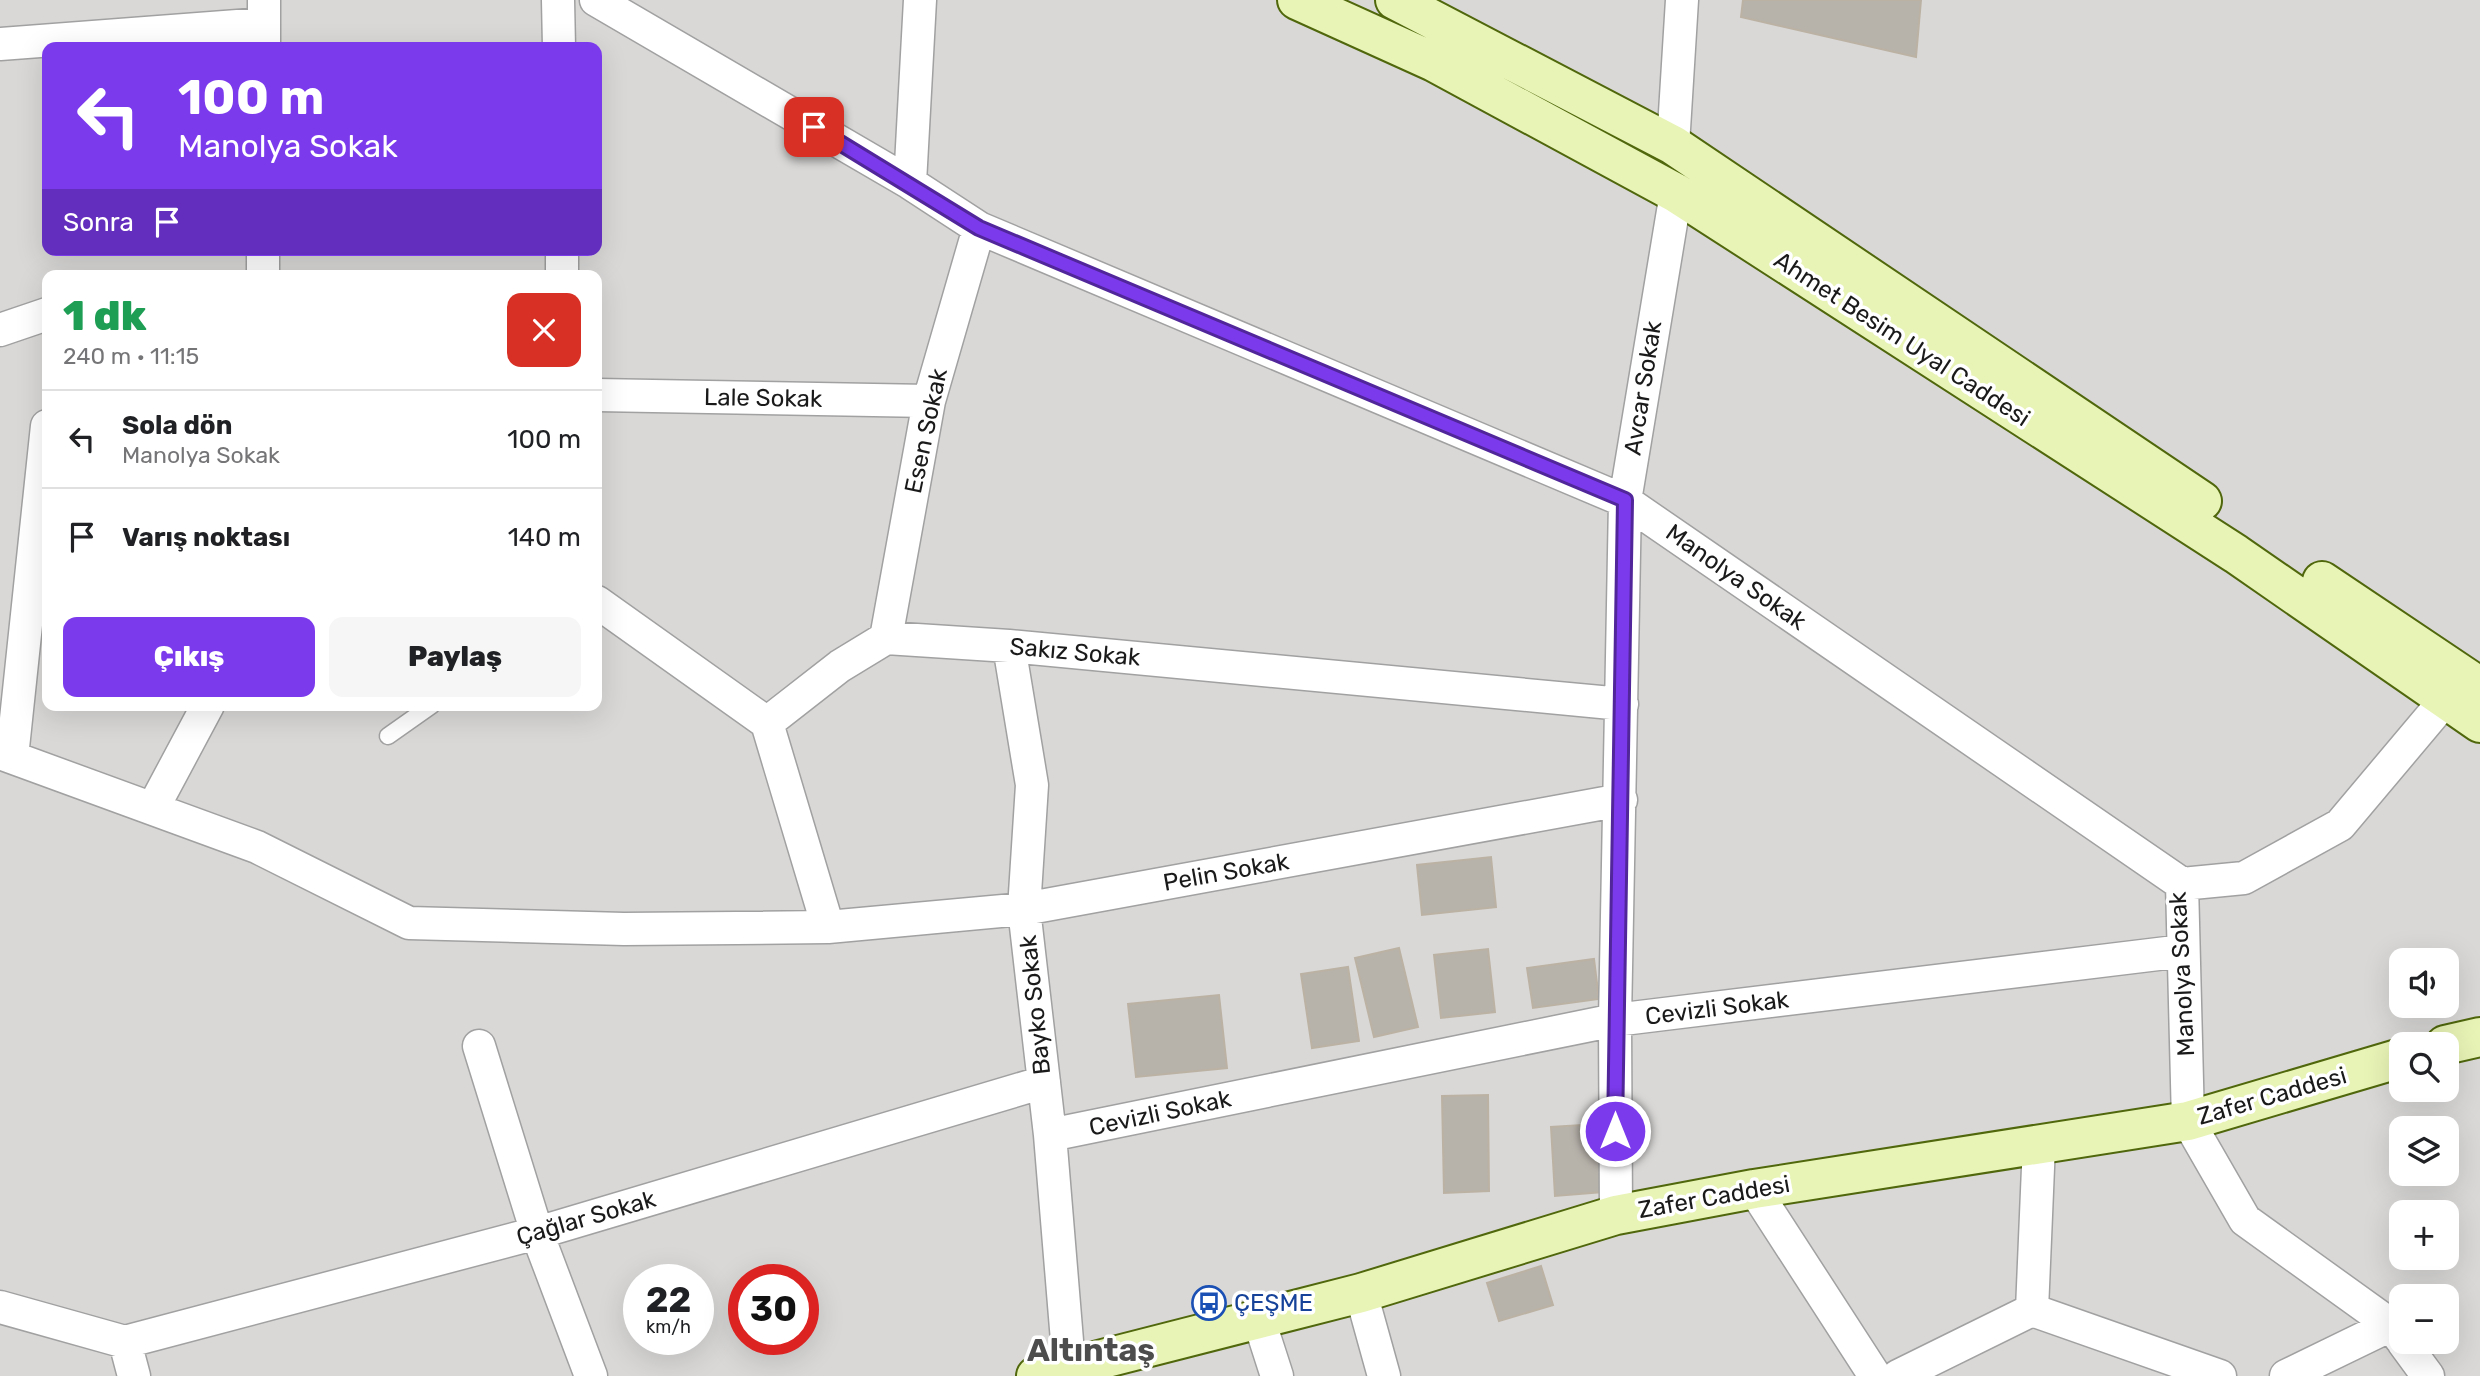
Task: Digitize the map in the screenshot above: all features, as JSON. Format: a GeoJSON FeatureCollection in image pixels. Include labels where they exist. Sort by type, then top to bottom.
{"type":"FeatureCollection","features":[{"type":"Feature","properties":{"kind":"main road","name":"Ahmet Besim Uyal Caddesi"},"geometry":{"type":"LineString","coordinates":[[1297,0],[1434,62],[1676,193],[2236,554],[2463,693]]}},
{"type":"Feature","properties":{"kind":"main road","name":"Ahmet Besim Uyal Caddesi"},"geometry":{"type":"LineString","coordinates":[[1395,0],[1673,145],[2463,693],[2480,723]]}},
{"type":"Feature","properties":{"kind":"main road"},"geometry":{"type":"LineString","coordinates":[[2459,1043],[2480,1039]]}},
{"type":"Feature","properties":{"kind":"main road","name":"Zafer Caddesi"},"geometry":{"type":"LineString","coordinates":[[1053,1371],[1361,1293],[1616,1215],[1754,1189],[2188,1121],[2389,1062]]}},
{"type":"Feature","properties":{"kind":"street"},"geometry":{"type":"LineString","coordinates":[[558,0],[559,42]]}},
{"type":"Feature","properties":{"kind":"street","name":"Manolya Sokak"},"geometry":{"type":"LineString","coordinates":[[596,0],[910,183],[979,228],[1625,500],[2182,884],[2188,1121]]}},
{"type":"Feature","properties":{"kind":"street"},"geometry":{"type":"LineString","coordinates":[[910,183],[920,0]]}},
{"type":"Feature","properties":{"kind":"street"},"geometry":{"type":"LineString","coordinates":[[1673,145],[1682,0]]}},
{"type":"Feature","properties":{"kind":"street"},"geometry":{"type":"LineString","coordinates":[[0,44],[264,24]]}},
{"type":"Feature","properties":{"kind":"street","name":"Avcar Sokak"},"geometry":{"type":"LineString","coordinates":[[1616,1215],[1615,1020],[1625,500],[1676,193]]}},
{"type":"Feature","properties":{"kind":"street","name":"Esen Sokak"},"geometry":{"type":"LineString","coordinates":[[886,638],[929,401],[979,228]]}},
{"type":"Feature","properties":{"kind":"street"},"geometry":{"type":"LineString","coordinates":[[0,330],[42,316]]}},
{"type":"Feature","properties":{"kind":"street","name":"Lale Sokak"},"geometry":{"type":"LineString","coordinates":[[602,395],[929,401]]}},
{"type":"Feature","properties":{"kind":"street"},"geometry":{"type":"LineString","coordinates":[[6,755],[42,466]]}},
{"type":"Feature","properties":{"kind":"street"},"geometry":{"type":"LineString","coordinates":[[602,606],[767,723],[828,927]]}},
{"type":"Feature","properties":{"kind":"street"},"geometry":{"type":"LineString","coordinates":[[767,723],[840,666],[886,638]]}},
{"type":"Feature","properties":{"kind":"street","name":"Sakız Sokak"},"geometry":{"type":"LineString","coordinates":[[886,638],[1009,646],[1622,704]]}},
{"type":"Feature","properties":{"kind":"street","name":"Bayko Sokak"},"geometry":{"type":"LineString","coordinates":[[1009,646],[1032,785],[1024,909],[1050,1135],[1053,1371]]}},
{"type":"Feature","properties":{"kind":"street"},"geometry":{"type":"LineString","coordinates":[[2182,884],[2244,878],[2340,825],[2463,693]]}},
{"type":"Feature","properties":{"kind":"street"},"geometry":{"type":"LineString","coordinates":[[153,808],[205,711]]}},
{"type":"Feature","properties":{"kind":"street","name":"Pelin Sokak"},"geometry":{"type":"LineString","coordinates":[[6,755],[257,847],[409,923],[624,929],[828,927],[1024,909],[1621,800]]}},
{"type":"Feature","properties":{"kind":"street","name":"Cevizli Sokak"},"geometry":{"type":"LineString","coordinates":[[1050,1135],[1615,1020],[2183,951]]}},
{"type":"Feature","properties":{"kind":"street"},"geometry":{"type":"LineString","coordinates":[[479,1045],[537,1233],[591,1376]]}},
{"type":"Feature","properties":{"kind":"street","name":"Çağlar Sokak"},"geometry":{"type":"LineString","coordinates":[[125,1342],[537,1233],[1044,1082]]}},
{"type":"Feature","properties":{"kind":"street"},"geometry":{"type":"LineString","coordinates":[[2188,1121],[2245,1220],[2389,1328]]}},
{"type":"Feature","properties":{"kind":"street"},"geometry":{"type":"LineString","coordinates":[[2032,1310],[2039,1144]]}},
{"type":"Feature","properties":{"kind":"street"},"geometry":{"type":"LineString","coordinates":[[1754,1189],[1875,1376]]}},
{"type":"Feature","properties":{"kind":"street"},"geometry":{"type":"LineString","coordinates":[[1361,1293],[1384,1376]]}},
{"type":"Feature","properties":{"kind":"street"},"geometry":{"type":"LineString","coordinates":[[0,1307],[125,1342],[134,1376]]}},
{"type":"Feature","properties":{"kind":"street"},"geometry":{"type":"LineString","coordinates":[[1898,1376],[2032,1310],[2220,1376]]}},
{"type":"Feature","properties":{"kind":"street"},"geometry":{"type":"LineString","coordinates":[[1258,1317],[1276,1376]]}},
{"type":"Feature","properties":{"kind":"street"},"geometry":{"type":"LineString","coordinates":[[2286,1376],[2389,1338]]}},
{"type":"Feature","properties":{"kind":"street"},"geometry":{"type":"LineString","coordinates":[[2412,1354],[2428,1376]]}},
{"type":"Feature","properties":{"kind":"lane"},"geometry":{"type":"LineString","coordinates":[[388,736],[423,711]]}},
{"type":"Feature","properties":{"kind":"shaded area"},"geometry":{"type":"Polygon","coordinates":[[[0,0],[2480,0],[2480,1376],[0,1376],[0,0]]]}},
{"type":"Feature","properties":{"kind":"building"},"geometry":{"type":"Polygon","coordinates":[[[1743,0],[1921,0],[1916,57],[1741,17],[1743,0]]]}},
{"type":"Feature","properties":{"kind":"building"},"geometry":{"type":"Polygon","coordinates":[[[1491,857],[1496,907],[1422,915],[1417,865],[1491,857]]]}},
{"type":"Feature","properties":{"kind":"building"},"geometry":{"type":"Polygon","coordinates":[[[1399,948],[1418,1027],[1374,1037],[1355,958],[1399,948]]]}},
{"type":"Feature","properties":{"kind":"building"},"geometry":{"type":"Polygon","coordinates":[[[1488,949],[1495,1012],[1441,1018],[1434,955],[1488,949]]]}},
{"type":"Feature","properties":{"kind":"building"},"geometry":{"type":"Polygon","coordinates":[[[1594,959],[1599,999],[1533,1008],[1527,968],[1594,959]]]}},
{"type":"Feature","properties":{"kind":"building"},"geometry":{"type":"Polygon","coordinates":[[[1348,967],[1359,1041],[1312,1048],[1301,974],[1348,967]]]}},
{"type":"Feature","properties":{"kind":"building"},"geometry":{"type":"Polygon","coordinates":[[[1219,995],[1227,1068],[1136,1077],[1128,1004],[1219,995]]]}},
{"type":"Feature","properties":{"kind":"building"},"geometry":{"type":"Polygon","coordinates":[[[1488,1095],[1489,1191],[1444,1193],[1442,1096],[1488,1095]]]}},
{"type":"Feature","properties":{"kind":"building"},"geometry":{"type":"Polygon","coordinates":[[[1598,1124],[1603,1192],[1555,1196],[1551,1127],[1598,1124]]]}},
{"type":"Feature","properties":{"kind":"building"},"geometry":{"type":"Polygon","coordinates":[[[1541,1266],[1553,1305],[1499,1321],[1487,1283],[1541,1266]]]}},
{"type":"Feature","properties":{"kind":"place","name":"ÇEŞME"},"geometry":{"type":"Point","coordinates":[1209,1303]}},
{"type":"Feature","properties":{"kind":"district","name":"Altıntaş"},"geometry":{"type":"Point","coordinates":[1091,1350]}},
{"type":"Feature","properties":{"kind":"route"},"geometry":{"type":"LineString","coordinates":[[814,127],[910,183],[979,228],[1625,500],[1615,1131]]}}]}
